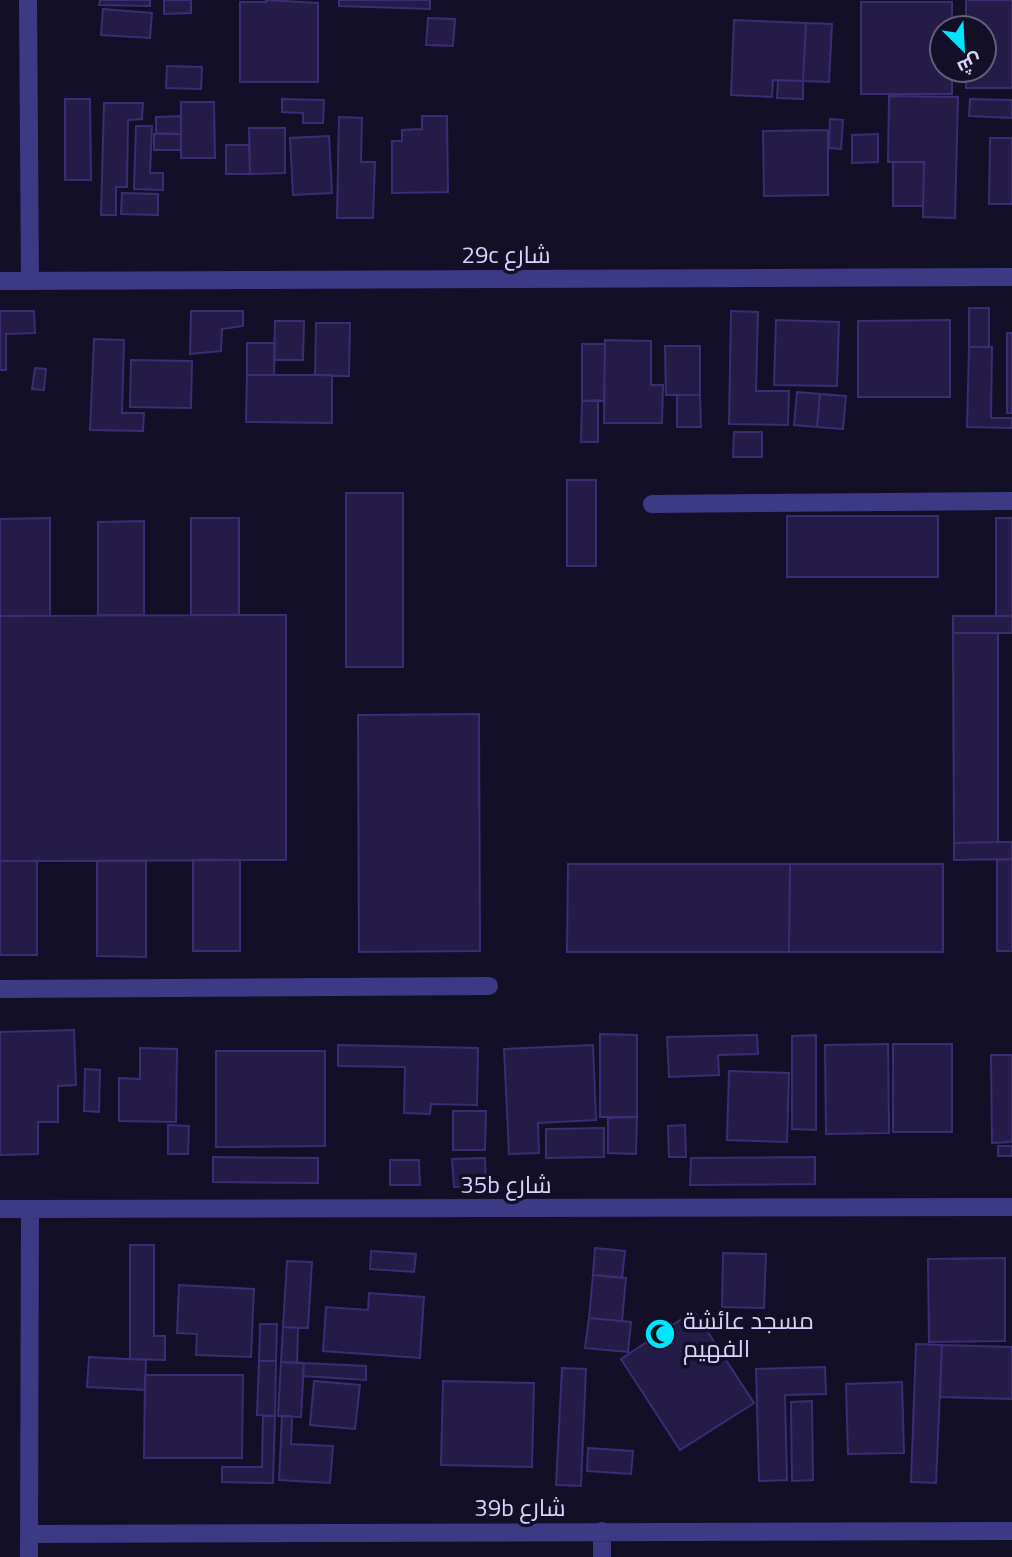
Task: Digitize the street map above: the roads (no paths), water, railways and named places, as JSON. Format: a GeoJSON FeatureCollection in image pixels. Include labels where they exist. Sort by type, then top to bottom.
{"type":"FeatureCollection","features":[{"type":"Feature","properties":{"kind":"street"},"geometry":{"type":"LineString","coordinates":[[28,0],[30,280]]}},
{"type":"Feature","properties":{"kind":"street","name":"29c شارع"},"geometry":{"type":"LineString","coordinates":[[0,281],[1012,277]]}},
{"type":"Feature","properties":{"kind":"street"},"geometry":{"type":"LineString","coordinates":[[652,504],[1012,501]]}},
{"type":"Feature","properties":{"kind":"street"},"geometry":{"type":"LineString","coordinates":[[0,989],[489,986]]}},
{"type":"Feature","properties":{"kind":"street","name":"35b شارع"},"geometry":{"type":"LineString","coordinates":[[0,1209],[1012,1207]]}},
{"type":"Feature","properties":{"kind":"street"},"geometry":{"type":"LineString","coordinates":[[29,1557],[30,1209]]}},
{"type":"Feature","properties":{"kind":"street"},"geometry":{"type":"LineString","coordinates":[[602,1531],[602,1557]]}},
{"type":"Feature","properties":{"kind":"street","name":"39b شارع"},"geometry":{"type":"LineString","coordinates":[[29,1534],[1012,1531]]}},
{"type":"Feature","properties":{"kind":"place","name":"مسجد عائشة الفهيم"},"geometry":{"type":"Point","coordinates":[660,1334]}}]}
